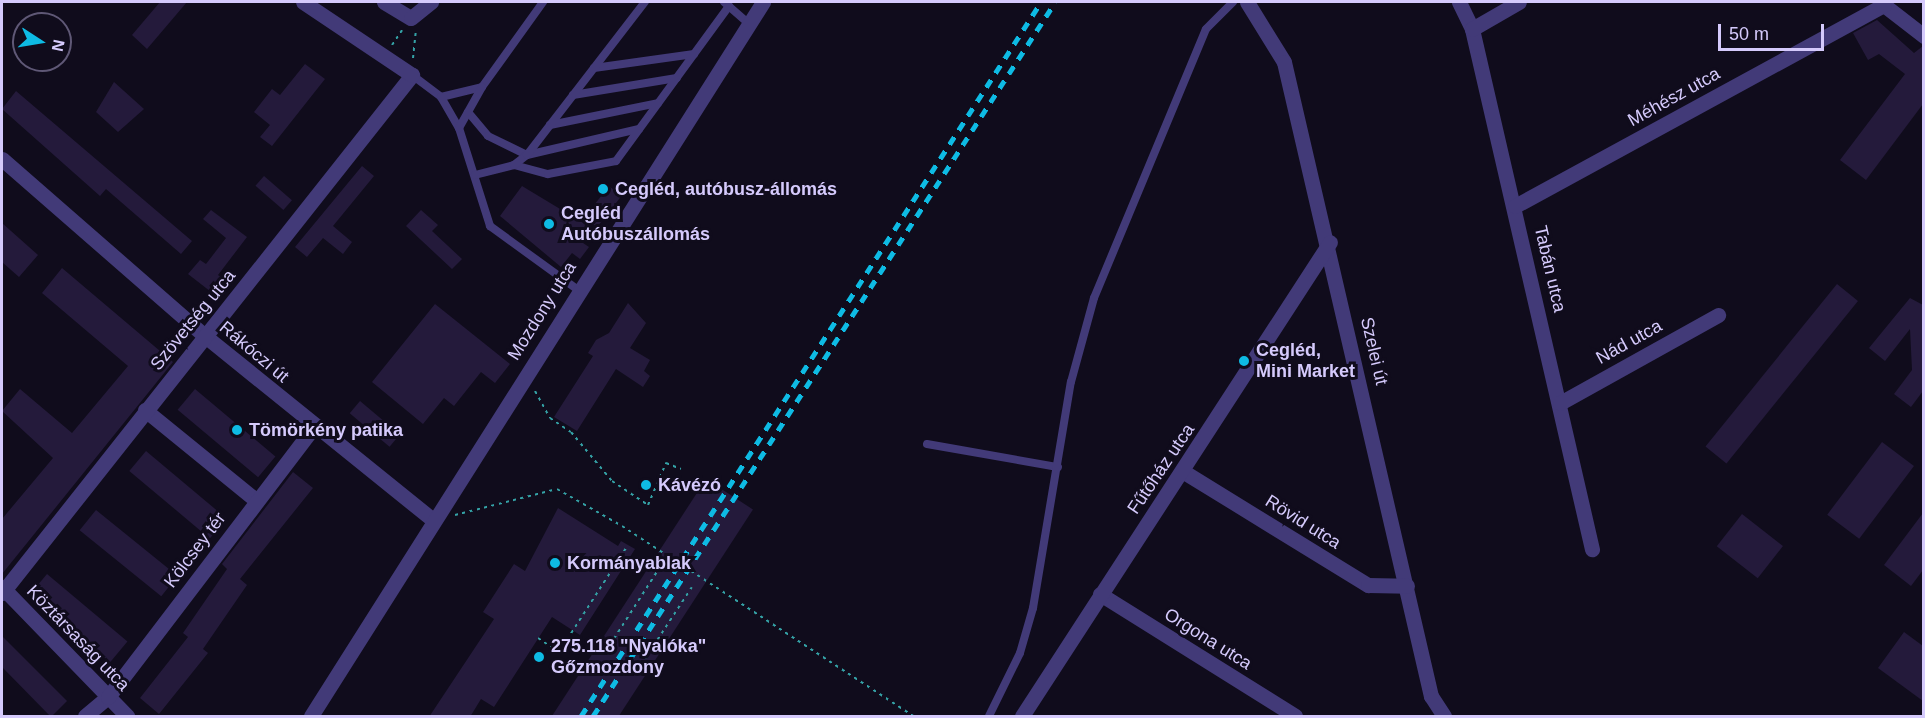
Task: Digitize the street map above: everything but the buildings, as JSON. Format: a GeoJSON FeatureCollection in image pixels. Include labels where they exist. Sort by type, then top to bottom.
{"type":"FeatureCollection","features":[{"type":"Feature","properties":{"kind":"street"},"geometry":{"type":"LineString","coordinates":[[303,2],[412,75]]}},
{"type":"Feature","properties":{"kind":"street"},"geometry":{"type":"LineString","coordinates":[[384,2],[414,17],[430,2]]}},
{"type":"Feature","properties":{"kind":"street","name":"Mozdony utca"},"geometry":{"type":"LineString","coordinates":[[433,520],[763,2]]}},
{"type":"Feature","properties":{"kind":"street","name":"Szelei út"},"geometry":{"type":"LineString","coordinates":[[1247,2],[1284,63],[1330,242],[1431,696],[1444,717]]}},
{"type":"Feature","properties":{"kind":"street","name":"Tabán utca"},"geometry":{"type":"LineString","coordinates":[[1459,2],[1472,29],[1515,206],[1592,549]]}},
{"type":"Feature","properties":{"kind":"street"},"geometry":{"type":"LineString","coordinates":[[1472,29],[1519,2]]}},
{"type":"Feature","properties":{"kind":"street"},"geometry":{"type":"LineString","coordinates":[[1882,3],[1923,36]]}},
{"type":"Feature","properties":{"kind":"street","name":"Méhész utca"},"geometry":{"type":"LineString","coordinates":[[1515,206],[1882,3]]}},
{"type":"Feature","properties":{"kind":"street","name":"Szövetség utca"},"geometry":{"type":"LineString","coordinates":[[3,590],[412,75]]}},
{"type":"Feature","properties":{"kind":"street","name":"Rákóczi út"},"geometry":{"type":"LineString","coordinates":[[2,159],[205,336],[314,427],[433,520]]}},
{"type":"Feature","properties":{"kind":"street","name":"Fűtőház utca"},"geometry":{"type":"LineString","coordinates":[[1022,717],[1100,594],[1184,472],[1330,242]]}},
{"type":"Feature","properties":{"kind":"street","name":"Nád utca"},"geometry":{"type":"LineString","coordinates":[[1560,403],[1718,315]]}},
{"type":"Feature","properties":{"kind":"street"},"geometry":{"type":"LineString","coordinates":[[146,410],[257,501]]}},
{"type":"Feature","properties":{"kind":"street","name":"Kölcsey tér"},"geometry":{"type":"LineString","coordinates":[[86,717],[108,697],[314,427]]}},
{"type":"Feature","properties":{"kind":"street","name":"Rövid utca"},"geometry":{"type":"LineString","coordinates":[[1184,472],[1368,585],[1407,586]]}},
{"type":"Feature","properties":{"kind":"street"},"geometry":{"type":"LineString","coordinates":[[310,717],[433,520]]}},
{"type":"Feature","properties":{"kind":"street","name":"Köztársaság utca"},"geometry":{"type":"LineString","coordinates":[[3,590],[127,717]]}},
{"type":"Feature","properties":{"kind":"street","name":"Orgona utca"},"geometry":{"type":"LineString","coordinates":[[1100,594],[1295,717]]}},
{"type":"Feature","properties":{"kind":"lane"},"geometry":{"type":"LineString","coordinates":[[459,128],[482,87],[543,2]]}},
{"type":"Feature","properties":{"kind":"lane"},"geometry":{"type":"LineString","coordinates":[[475,175],[514,165],[527,155],[645,2]]}},
{"type":"Feature","properties":{"kind":"lane"},"geometry":{"type":"LineString","coordinates":[[989,717],[1026,635],[1058,467],[1075,361],[1094,298],[1206,29],[1233,2]]}},
{"type":"Feature","properties":{"kind":"lane"},"geometry":{"type":"LineString","coordinates":[[514,165],[548,174],[616,161],[694,54],[727,4],[749,24]]}},
{"type":"Feature","properties":{"kind":"lane"},"geometry":{"type":"LineString","coordinates":[[594,68],[694,54]]}},
{"type":"Feature","properties":{"kind":"lane"},"geometry":{"type":"LineString","coordinates":[[412,75],[441,97],[459,128],[490,226],[578,290]]}},
{"type":"Feature","properties":{"kind":"lane"},"geometry":{"type":"LineString","coordinates":[[573,95],[677,78]]}},
{"type":"Feature","properties":{"kind":"lane"},"geometry":{"type":"LineString","coordinates":[[441,97],[482,87]]}},
{"type":"Feature","properties":{"kind":"lane"},"geometry":{"type":"LineString","coordinates":[[550,124],[658,103]]}},
{"type":"Feature","properties":{"kind":"lane"},"geometry":{"type":"LineString","coordinates":[[468,112],[488,136],[527,155],[639,129]]}},
{"type":"Feature","properties":{"kind":"lane"},"geometry":{"type":"LineString","coordinates":[[927,444],[1058,467]]}},
{"type":"Feature","properties":{"kind":"path"},"geometry":{"type":"LineString","coordinates":[[384,56],[414,17]]}},
{"type":"Feature","properties":{"kind":"path"},"geometry":{"type":"LineString","coordinates":[[412,75],[414,17]]}},
{"type":"Feature","properties":{"kind":"path"},"geometry":{"type":"LineString","coordinates":[[525,374],[550,418],[571,432],[612,481],[648,505],[666,463],[681,469]]}},
{"type":"Feature","properties":{"kind":"path"},"geometry":{"type":"LineString","coordinates":[[433,520],[557,489],[622,526],[913,717]]}},
{"type":"Feature","properties":{"kind":"path"},"geometry":{"type":"LineString","coordinates":[[538,638],[559,652],[628,545]]}},
{"type":"Feature","properties":{"kind":"path"},"geometry":{"type":"LineString","coordinates":[[606,651],[660,567]]}},
{"type":"Feature","properties":{"kind":"path"},"geometry":{"type":"LineString","coordinates":[[637,671],[692,587]]}},
{"type":"Feature","properties":{"kind":"railway"},"geometry":{"type":"LineString","coordinates":[[581,716],[1041,2]]}},
{"type":"Feature","properties":{"kind":"railway"},"geometry":{"type":"LineString","coordinates":[[593,716],[1055,2]]}},
{"type":"Feature","properties":{"kind":"place","name":"Cegléd, autóbusz-állomás"},"geometry":{"type":"Point","coordinates":[603,189]}},
{"type":"Feature","properties":{"kind":"place","name":"Cegléd Autóbuszállomás"},"geometry":{"type":"Point","coordinates":[549,224]}},
{"type":"Feature","properties":{"kind":"place","name":"Cegléd, Mini Market"},"geometry":{"type":"Point","coordinates":[1244,361]}},
{"type":"Feature","properties":{"kind":"place","name":"Tömörkény patika"},"geometry":{"type":"Point","coordinates":[237,430]}},
{"type":"Feature","properties":{"kind":"place","name":"Kávézó"},"geometry":{"type":"Point","coordinates":[646,485]}},
{"type":"Feature","properties":{"kind":"place","name":"Kormányablak"},"geometry":{"type":"Point","coordinates":[555,563]}},
{"type":"Feature","properties":{"kind":"place","name":"275.118 \"Nyalóka\" Gőzmozdony"},"geometry":{"type":"Point","coordinates":[539,657]}}]}
